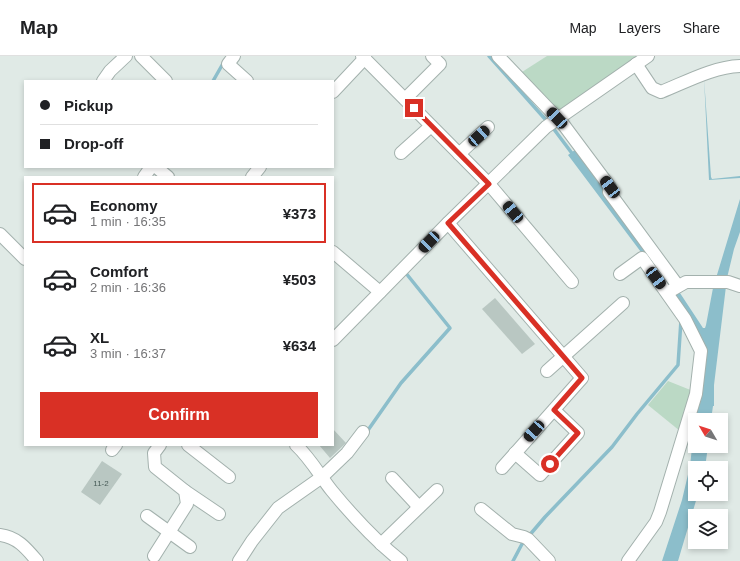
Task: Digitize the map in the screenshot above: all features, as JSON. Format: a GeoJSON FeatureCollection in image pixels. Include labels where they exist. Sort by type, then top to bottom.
{"type":"FeatureCollection","features":[{"type":"Feature","properties":{"kind":"street"},"geometry":{"type":"LineString","coordinates":[[104,80],[110,71],[126,56]]}},
{"type":"Feature","properties":{"kind":"street"},"geometry":{"type":"LineString","coordinates":[[140,56],[165,80]]}},
{"type":"Feature","properties":{"kind":"street"},"geometry":{"type":"LineString","coordinates":[[234,56],[228,64],[246,80]]}},
{"type":"Feature","properties":{"kind":"street"},"geometry":{"type":"LineString","coordinates":[[405,99],[440,64],[432,56]]}},
{"type":"Feature","properties":{"kind":"street"},"geometry":{"type":"LineString","coordinates":[[498,56],[552,122],[563,124],[610,187],[609,192],[673,290],[701,351],[696,394],[656,522],[628,561]]}},
{"type":"Feature","properties":{"kind":"street"},"geometry":{"type":"LineString","coordinates":[[334,339],[380,292],[491,186],[552,122],[648,56]]}},
{"type":"Feature","properties":{"kind":"street"},"geometry":{"type":"LineString","coordinates":[[334,91],[363,57],[491,186],[572,282]]}},
{"type":"Feature","properties":{"kind":"street"},"geometry":{"type":"LineString","coordinates":[[636,64],[652,88],[661,92],[698,77],[732,66],[740,66]]}},
{"type":"Feature","properties":{"kind":"street"},"geometry":{"type":"LineString","coordinates":[[401,153],[431,126]]}},
{"type":"Feature","properties":{"kind":"street"},"geometry":{"type":"LineString","coordinates":[[459,154],[488,128]]}},
{"type":"Feature","properties":{"kind":"street"},"geometry":{"type":"LineString","coordinates":[[145,176],[154,168]]}},
{"type":"Feature","properties":{"kind":"street"},"geometry":{"type":"LineString","coordinates":[[156,168],[167,176]]}},
{"type":"Feature","properties":{"kind":"street"},"geometry":{"type":"LineString","coordinates":[[253,176],[259,168]]}},
{"type":"Feature","properties":{"kind":"street"},"geometry":{"type":"LineString","coordinates":[[451,225],[582,378],[502,468]]}},
{"type":"Feature","properties":{"kind":"street"},"geometry":{"type":"LineString","coordinates":[[0,234],[24,258]]}},
{"type":"Feature","properties":{"kind":"street"},"geometry":{"type":"LineString","coordinates":[[334,253],[380,292]]}},
{"type":"Feature","properties":{"kind":"street"},"geometry":{"type":"LineString","coordinates":[[620,274],[642,258],[664,288],[673,290],[686,282],[714,281],[728,282],[740,286]]}},
{"type":"Feature","properties":{"kind":"street"},"geometry":{"type":"LineString","coordinates":[[547,371],[623,303]]}},
{"type":"Feature","properties":{"kind":"street"},"geometry":{"type":"LineString","coordinates":[[515,453],[540,475],[578,433],[554,410]]}},
{"type":"Feature","properties":{"kind":"street"},"geometry":{"type":"LineString","coordinates":[[239,561],[252,541],[278,508],[322,477],[347,453],[363,432]]}},
{"type":"Feature","properties":{"kind":"street"},"geometry":{"type":"LineString","coordinates":[[159,446],[154,453],[155,467],[219,514]]}},
{"type":"Feature","properties":{"kind":"street"},"geometry":{"type":"LineString","coordinates":[[189,446],[229,477]]}},
{"type":"Feature","properties":{"kind":"street"},"geometry":{"type":"LineString","coordinates":[[297,446],[305,453],[332,492],[381,544],[401,561]]}},
{"type":"Feature","properties":{"kind":"street"},"geometry":{"type":"LineString","coordinates":[[392,478],[419,507]]}},
{"type":"Feature","properties":{"kind":"street"},"geometry":{"type":"LineString","coordinates":[[154,556],[187,504],[185,490]]}},
{"type":"Feature","properties":{"kind":"street"},"geometry":{"type":"LineString","coordinates":[[381,544],[436,490]]}},
{"type":"Feature","properties":{"kind":"street"},"geometry":{"type":"LineString","coordinates":[[480,509],[512,534],[526,538],[549,561]]}},
{"type":"Feature","properties":{"kind":"street"},"geometry":{"type":"LineString","coordinates":[[147,516],[190,547]]}},
{"type":"Feature","properties":{"kind":"street"},"geometry":{"type":"LineString","coordinates":[[0,535],[7,535],[18,541],[37,561]]}},
{"type":"Feature","properties":{"kind":"green space"},"geometry":{"type":"Polygon","coordinates":[[[547,56],[642,56],[559,111],[555,109],[522,72],[547,56]]]}},
{"type":"Feature","properties":{"kind":"green space"},"geometry":{"type":"Polygon","coordinates":[[[668,381],[693,391],[680,431],[648,405],[668,381]]]}},
{"type":"Feature","properties":{"kind":"water"},"geometry":{"type":"Polygon","coordinates":[[[704,78],[711,177],[712,179],[740,176],[740,178],[709,180],[704,78]]]}},
{"type":"Feature","properties":{"kind":"water"},"geometry":{"type":"Polygon","coordinates":[[[575,150],[678,290],[703,328],[705,328],[706,325],[713,288],[740,199],[740,232],[727,278],[714,385],[714,406],[712,413],[696,413],[702,354],[665,284],[568,155],[575,150]]]}},
{"type":"Feature","properties":{"kind":"water"},"geometry":{"type":"Polygon","coordinates":[[[691,453],[707,453],[706,461],[691,461],[691,453]]]}},
{"type":"Feature","properties":{"kind":"water"},"geometry":{"type":"Polygon","coordinates":[[[688,474],[688,501],[696,501],[694,509],[688,509],[688,528],[678,561],[662,561],[682,500],[688,474]]]}},
{"type":"Feature","properties":{"kind":"building"},"geometry":{"type":"Polygon","coordinates":[[[495,298],[535,344],[522,354],[482,309],[495,298]]]}},
{"type":"Feature","properties":{"kind":"building"},"geometry":{"type":"Polygon","coordinates":[[[334,430],[346,443],[330,458],[320,446],[334,446],[334,430]]]}},
{"type":"Feature","properties":{"kind":"building"},"geometry":{"type":"Polygon","coordinates":[[[102,461],[122,474],[100,505],[81,492],[102,461]]]}},
{"type":"Feature","properties":{"kind":"waterway"},"geometry":{"type":"LineString","coordinates":[[489,56],[553,128],[574,156]]}},
{"type":"Feature","properties":{"kind":"waterway"},"geometry":{"type":"LineString","coordinates":[[214,80],[225,60]]}},
{"type":"Feature","properties":{"kind":"waterway"},"geometry":{"type":"LineString","coordinates":[[366,433],[401,383],[450,328],[405,272],[406,271]]}},
{"type":"Feature","properties":{"kind":"waterway"},"geometry":{"type":"LineString","coordinates":[[513,561],[522,544],[545,517],[612,447],[637,414],[678,365],[681,320]]}},
{"type":"Feature","properties":{"kind":"route"},"geometry":{"type":"LineString","coordinates":[[414,108],[489,184],[448,223],[582,378],[554,410],[578,433],[550,464]]}}]}
